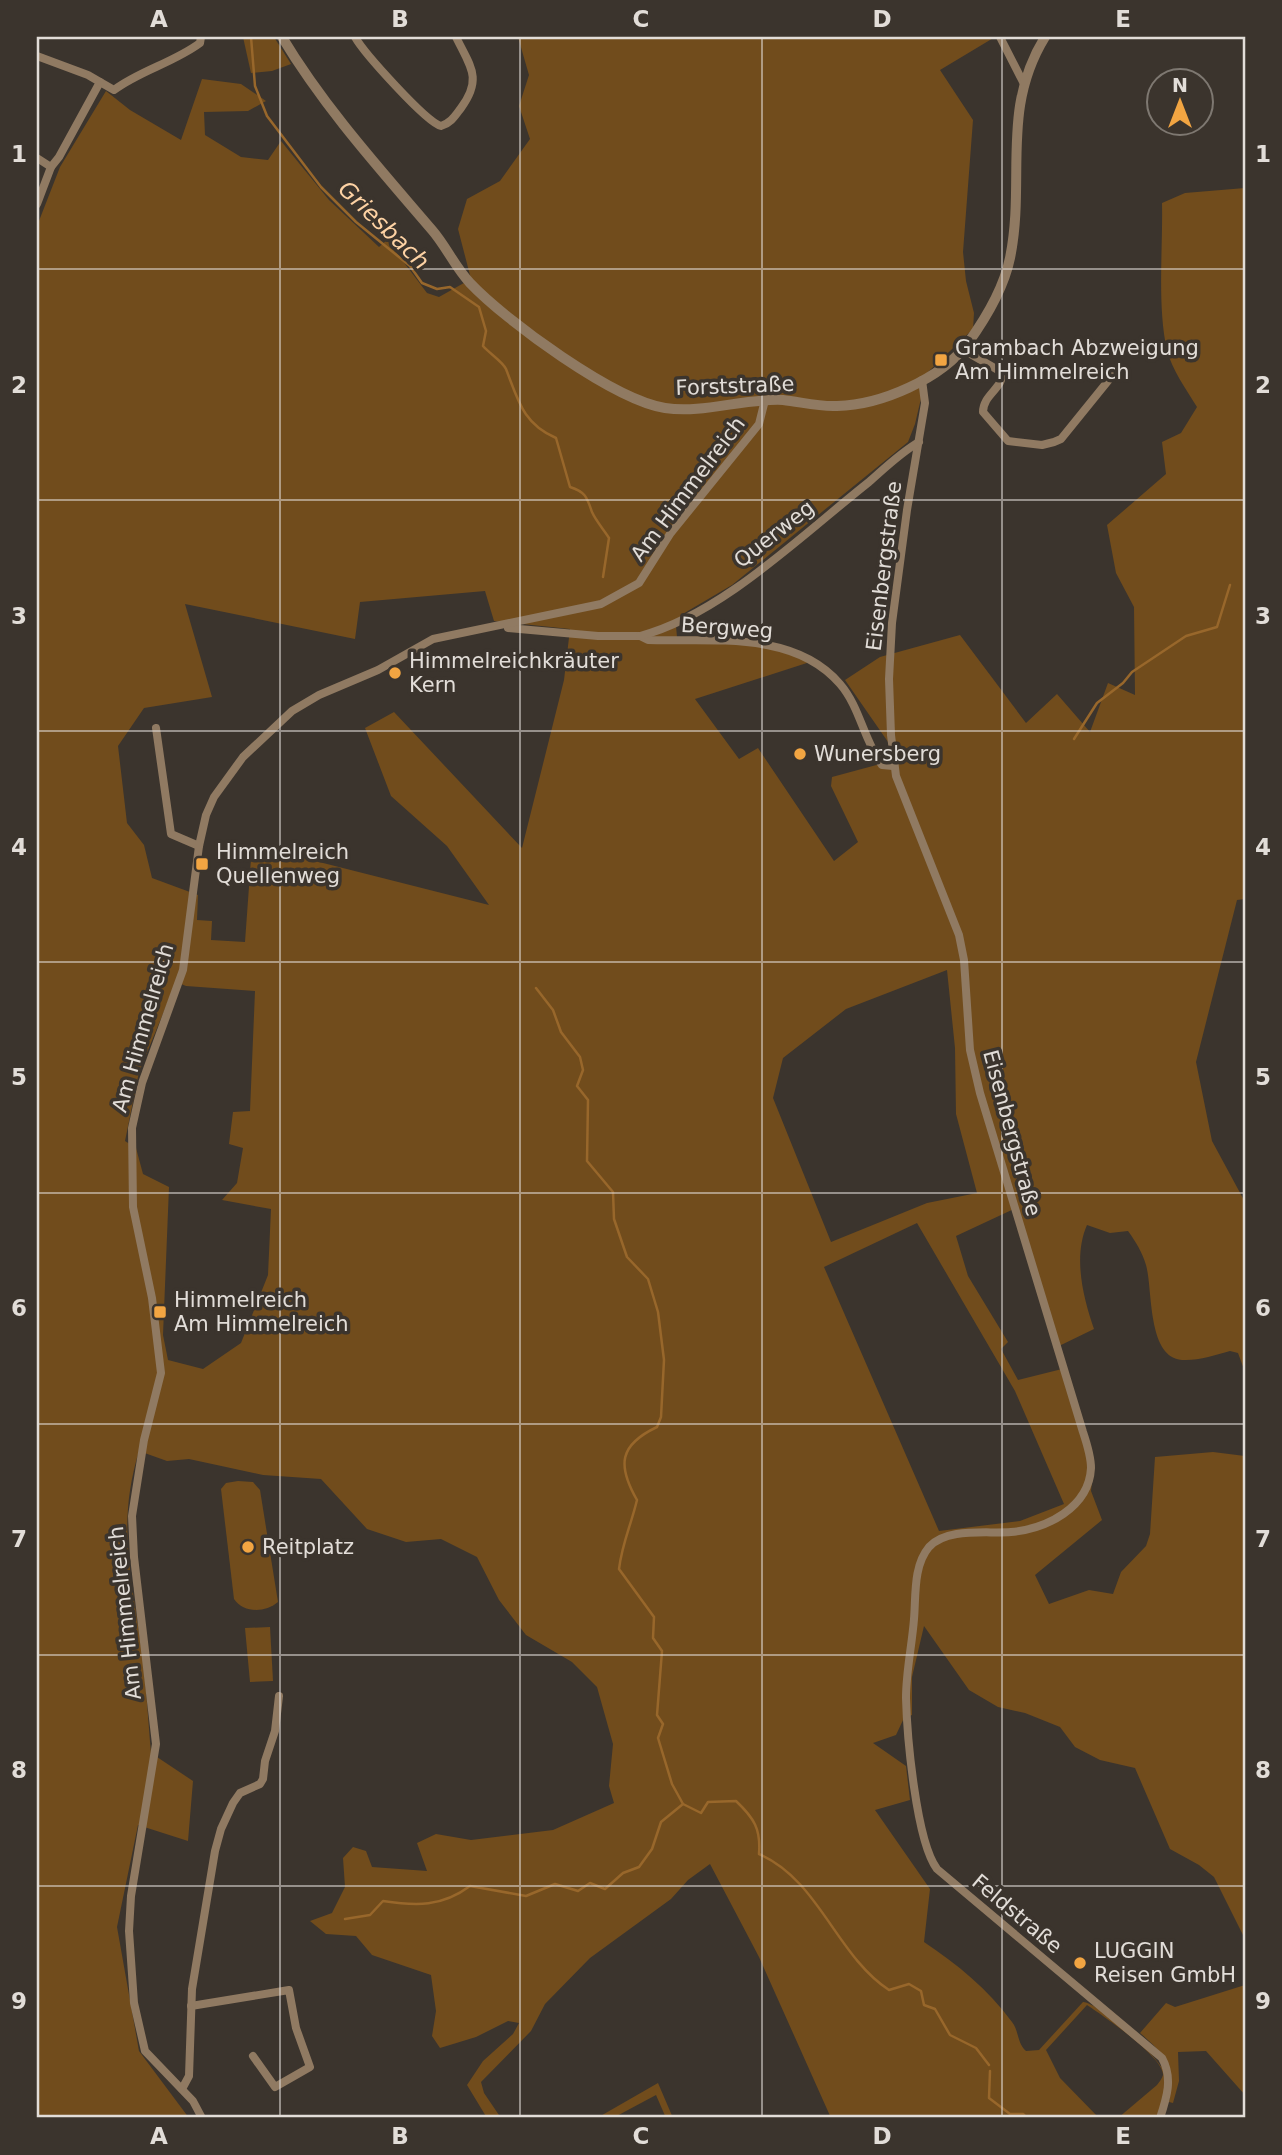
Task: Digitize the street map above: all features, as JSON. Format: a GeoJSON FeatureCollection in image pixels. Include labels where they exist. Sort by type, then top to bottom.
{"type":"FeatureCollection","features":[{"type":"Feature","properties":{"kind":"street"},"geometry":{"type":"LineString","coordinates":[[37,56],[89,75],[114,90],[133,76],[191,50],[200,43],[201,37]]}},
{"type":"Feature","properties":{"kind":"street","name":"Forststraße"},"geometry":{"type":"LineString","coordinates":[[282,37],[299,66],[372,163],[434,232],[469,282],[543,343],[630,397],[666,408],[765,400],[836,407],[868,402],[922,380],[962,349],[998,291],[1009,262],[1014,230],[1018,119],[1023,82],[1045,37]]}},
{"type":"Feature","properties":{"kind":"street"},"geometry":{"type":"LineString","coordinates":[[355,37],[418,108],[441,126],[453,120],[474,86],[473,70],[456,37]]}},
{"type":"Feature","properties":{"kind":"street"},"geometry":{"type":"LineString","coordinates":[[1000,37],[1023,82]]}},
{"type":"Feature","properties":{"kind":"street"},"geometry":{"type":"LineString","coordinates":[[37,204],[51,167],[59,158],[100,82]]}},
{"type":"Feature","properties":{"kind":"street"},"geometry":{"type":"LineString","coordinates":[[37,158],[51,167]]}},
{"type":"Feature","properties":{"kind":"street"},"geometry":{"type":"LineString","coordinates":[[962,349],[1003,373],[1002,381],[985,401],[983,412],[1001,436],[1015,443],[1042,444],[1061,439],[1112,376]]}},
{"type":"Feature","properties":{"kind":"street","name":"Eisenbergstraße"},"geometry":{"type":"LineString","coordinates":[[906,1697],[918,1573],[931,1545],[954,1535],[1012,1532],[1052,1520],[1080,1499],[1091,1467],[1083,1432],[977,1082],[970,1050],[964,960],[959,935],[893,766],[889,689],[892,623],[925,403],[922,380]]}},
{"type":"Feature","properties":{"kind":"street","name":"Am Himmelreich"},"geometry":{"type":"LineString","coordinates":[[202,2118],[182,2089],[145,2051],[136,2017],[130,1956],[131,1896],[156,1744],[134,1558],[132,1516],[144,1440],[161,1373],[152,1298],[133,1207],[132,1128],[142,1083],[183,970],[199,845],[214,797],[243,757],[292,711],[379,670],[433,639],[477,628],[499,628],[601,604],[639,583],[670,534],[759,424],[765,400]]}},
{"type":"Feature","properties":{"kind":"street","name":"Querweg"},"geometry":{"type":"LineString","coordinates":[[640,636],[659,631],[707,607],[816,526],[919,442]]}},
{"type":"Feature","properties":{"kind":"street","name":"Bergweg"},"geometry":{"type":"LineString","coordinates":[[499,628],[598,636],[640,636],[648,640],[705,640],[771,646],[814,660],[841,685],[882,765],[893,766]]}},
{"type":"Feature","properties":{"kind":"street"},"geometry":{"type":"LineString","coordinates":[[156,728],[171,834],[199,845]]}},
{"type":"Feature","properties":{"kind":"street"},"geometry":{"type":"LineString","coordinates":[[182,2089],[189,2076],[191,2006],[221,1829],[240,1793],[260,1784],[275,1731],[279,1696]]}},
{"type":"Feature","properties":{"kind":"street","name":"Feldstraße"},"geometry":{"type":"LineString","coordinates":[[906,1697],[921,1823],[932,1863],[1072,1985],[1158,2053],[1169,2076],[1160,2118]]}},
{"type":"Feature","properties":{"kind":"street"},"geometry":{"type":"LineString","coordinates":[[191,2006],[289,1990],[296,2028],[310,2067],[275,2087],[253,2056]]}},
{"type":"Feature","properties":{"kind":"shaded area"},"geometry":{"type":"Polygon","coordinates":[[[243,37],[274,37],[291,64],[272,71],[251,73],[243,37]]]}},
{"type":"Feature","properties":{"kind":"shaded area"},"geometry":{"type":"Polygon","coordinates":[[[518,37],[995,37],[940,70],[973,120],[963,252],[966,281],[974,313],[973,329],[927,373],[908,442],[732,585],[681,615],[676,626],[677,637],[732,636],[813,661],[695,699],[739,759],[758,748],[834,861],[858,842],[831,786],[832,777],[895,760],[895,752],[845,680],[880,657],[960,635],[1026,723],[1057,694],[1090,732],[1108,683],[1135,695],[1134,607],[1116,573],[1107,525],[1166,474],[1162,442],[1181,433],[1197,407],[1172,365],[1164,333],[1161,296],[1162,203],[1185,193],[1245,188],[1245,899],[1237,900],[1196,1062],[1212,1141],[1245,1202],[1245,1372],[1238,1353],[1230,1351],[1200,1359],[1182,1360],[1171,1356],[1163,1347],[1154,1321],[1146,1265],[1128,1231],[1110,1233],[1087,1225],[1080,1264],[1086,1304],[1094,1329],[1059,1346],[1016,1208],[956,1236],[968,1276],[1008,1342],[1001,1349],[1018,1380],[1066,1368],[1094,1464],[1091,1491],[1102,1520],[1035,1575],[1049,1604],[1089,1590],[1113,1594],[1121,1572],[1146,1546],[1150,1534],[1155,1457],[1213,1452],[1245,1456],[1245,1939],[1214,1877],[1170,1849],[1135,1768],[1100,1760],[1075,1747],[1060,1727],[1025,1713],[998,1707],[969,1690],[924,1626],[912,1677],[912,1715],[904,1718],[896,1735],[873,1743],[906,1766],[910,1800],[875,1810],[930,1889],[924,1942],[960,1968],[993,1999],[1014,2026],[1026,2051],[1039,2050],[1083,2002],[1102,2011],[1142,2044],[1161,2066],[1166,2079],[1157,2118],[1118,2118],[1157,2085],[1163,2075],[1161,2067],[1118,2027],[1087,2005],[1046,2050],[1060,2078],[1099,2118],[831,2118],[759,1957],[710,1864],[688,1880],[671,1899],[590,1958],[545,2004],[531,2031],[481,2082],[484,2093],[501,2118],[487,2118],[467,2085],[483,2061],[513,2034],[519,2023],[508,2021],[476,2037],[440,2048],[432,2036],[436,2011],[431,1975],[372,1955],[356,1936],[326,1934],[310,1921],[332,1913],[345,1887],[343,1858],[353,1847],[366,1851],[372,1867],[427,1871],[417,1843],[436,1834],[471,1840],[553,1830],[614,1803],[609,1786],[613,1744],[597,1687],[572,1662],[526,1635],[499,1600],[477,1557],[441,1539],[406,1542],[367,1529],[321,1479],[263,1475],[189,1459],[167,1461],[139,1451],[132,1477],[127,1525],[151,1753],[193,1781],[188,1841],[138,1825],[117,1927],[139,2051],[189,2118],[37,2118],[37,226],[60,167],[106,91],[130,110],[181,140],[202,79],[241,84],[266,101],[248,111],[204,112],[205,135],[241,157],[268,160],[281,141],[329,200],[379,247],[387,240],[427,293],[439,297],[471,279],[458,229],[467,199],[500,181],[530,139],[519,106],[529,75],[518,37]],[[485,591],[360,602],[355,639],[185,604],[212,697],[144,708],[118,746],[127,823],[144,845],[152,878],[198,895],[197,920],[212,921],[211,940],[245,942],[252,845],[489,905],[447,846],[391,796],[365,728],[394,712],[522,848],[564,680],[570,629],[494,621],[485,591]],[[947,970],[846,1009],[783,1058],[773,1098],[831,1242],[927,1203],[977,1193],[956,1114],[955,1048],[947,970]],[[176,982],[139,1072],[125,1141],[136,1148],[143,1174],[169,1187],[163,1335],[168,1360],[203,1369],[241,1343],[268,1275],[271,1209],[222,1200],[237,1183],[243,1148],[229,1144],[233,1112],[250,1111],[255,991],[186,986],[176,982]],[[917,1223],[824,1267],[939,1531],[1020,1521],[1064,1504],[1015,1391],[917,1223]]]}},
{"type":"Feature","properties":{"kind":"shaded area","name":"Reitplatz"},"geometry":{"type":"Polygon","coordinates":[[[253,1482],[260,1490],[278,1602],[261,1610],[243,1607],[234,1599],[221,1489],[226,1483],[253,1482]]]}},
{"type":"Feature","properties":{"kind":"shaded area"},"geometry":{"type":"Polygon","coordinates":[[[270,1627],[273,1681],[250,1682],[245,1628],[270,1627]]]}},
{"type":"Feature","properties":{"kind":"shaded area"},"geometry":{"type":"Polygon","coordinates":[[[1245,1985],[1245,2095],[1206,2051],[1178,2052],[1179,2081],[1173,2103],[1169,2102],[1171,2080],[1166,2063],[1156,2048],[1140,2033],[1166,2003],[1175,2007],[1245,1985]]]}},
{"type":"Feature","properties":{"kind":"shaded area"},"geometry":{"type":"Polygon","coordinates":[[[658,2083],[673,2118],[666,2118],[656,2095],[613,2118],[597,2118],[658,2083]]]}},
{"type":"Feature","properties":{"kind":"waterway","name":"Griesbach"},"geometry":{"type":"LineString","coordinates":[[251,37],[255,86],[267,116],[321,187],[356,222],[410,266],[422,283],[437,289],[450,287],[479,307],[486,331],[483,346],[504,366],[518,401],[529,418],[536,426],[556,438],[570,487],[585,496],[609,538],[603,577]]}},
{"type":"Feature","properties":{"kind":"waterway"},"geometry":{"type":"LineString","coordinates":[[1074,739],[1097,703],[1123,683],[1132,672],[1186,636],[1217,627],[1230,585]]}},
{"type":"Feature","properties":{"kind":"waterway"},"geometry":{"type":"LineString","coordinates":[[536,988],[553,1010],[561,1032],[580,1057],[583,1070],[577,1086],[588,1100],[587,1161],[613,1192],[614,1219],[627,1257],[648,1279],[658,1312],[664,1360],[661,1417],[657,1427],[635,1441],[625,1457],[626,1476],[637,1500],[619,1569],[654,1617],[653,1638],[662,1651],[657,1715],[663,1724],[658,1738],[672,1784],[683,1804],[701,1813],[708,1802],[736,1801],[755,1824],[759,1838],[759,1854],[780,1866],[797,1881],[871,1975],[889,1990],[909,1984],[921,1991],[924,2005],[935,2009],[950,2035],[976,2048],[989,2065]]}},
{"type":"Feature","properties":{"kind":"waterway"},"geometry":{"type":"LineString","coordinates":[[345,1919],[370,1915],[383,1901],[428,1903],[449,1898],[470,1886],[526,1896],[555,1884],[578,1891],[590,1883],[605,1889],[623,1873],[639,1867],[652,1849],[661,1822],[683,1804]]}},
{"type":"Feature","properties":{"kind":"waterway"},"geometry":{"type":"LineString","coordinates":[[990,2071],[989,2098],[1010,2114],[1023,2114],[1027,2118]]}},
{"type":"Feature","properties":{"kind":"place","name":"Grambach Abzweigung Am Himmelreich"},"geometry":{"type":"Point","coordinates":[941,360]}},
{"type":"Feature","properties":{"kind":"place","name":"Himmelreichkräuter Kern"},"geometry":{"type":"Point","coordinates":[395,673]}},
{"type":"Feature","properties":{"kind":"place","name":"Wunersberg"},"geometry":{"type":"Point","coordinates":[800,754]}},
{"type":"Feature","properties":{"kind":"place","name":"Himmelreich Quellenweg"},"geometry":{"type":"Point","coordinates":[202,864]}},
{"type":"Feature","properties":{"kind":"place","name":"Himmelreich Am Himmelreich"},"geometry":{"type":"Point","coordinates":[160,1312]}},
{"type":"Feature","properties":{"kind":"place","name":"Reitplatz"},"geometry":{"type":"Point","coordinates":[248,1547]}},
{"type":"Feature","properties":{"kind":"place","name":"LUGGIN Reisen GmbH"},"geometry":{"type":"Point","coordinates":[1080,1963]}}]}
